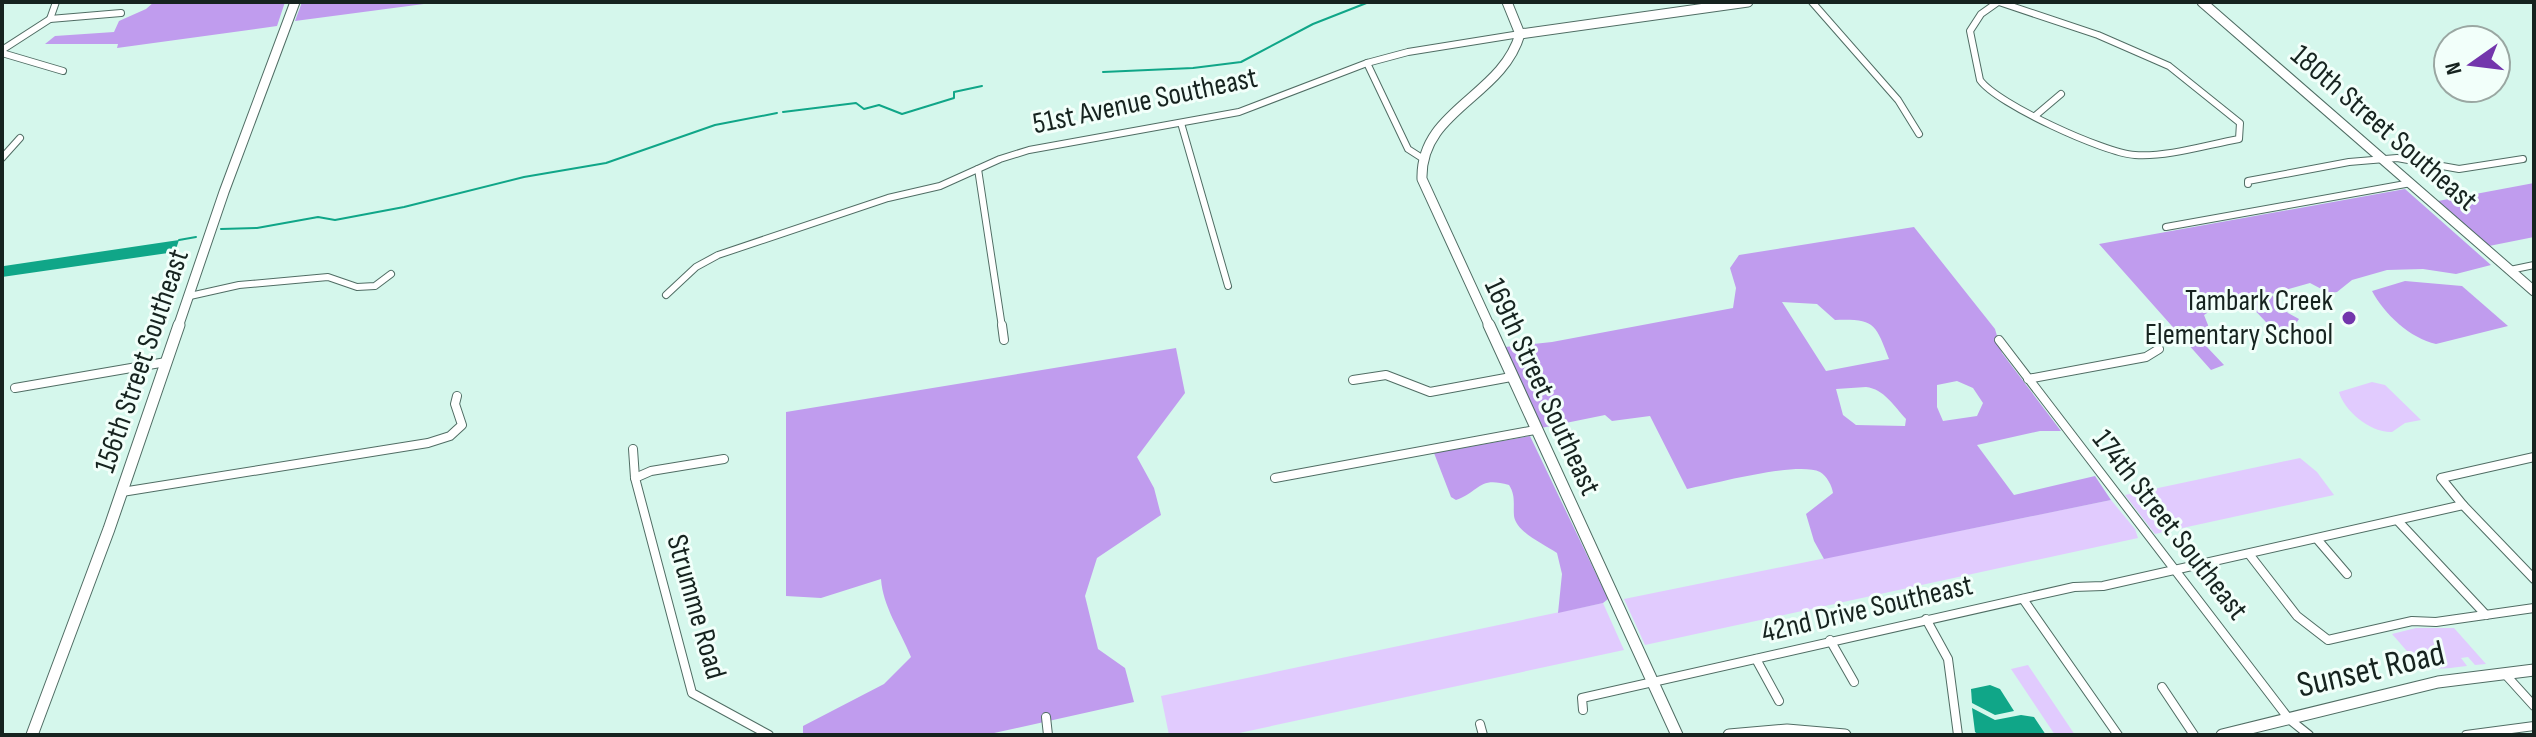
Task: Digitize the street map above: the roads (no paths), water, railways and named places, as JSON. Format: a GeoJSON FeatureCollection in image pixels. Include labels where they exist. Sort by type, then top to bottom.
{"type":"FeatureCollection","features":[{"type":"Feature","properties":{"kind":"street"},"geometry":{"type":"LineString","coordinates":[[50,19],[56,2]]}},
{"type":"Feature","properties":{"kind":"street","name":"156th Street Southeast"},"geometry":{"type":"LineString","coordinates":[[32,735],[122,492],[224,192],[295,2]]}},
{"type":"Feature","properties":{"kind":"street"},"geometry":{"type":"LineString","coordinates":[[1422,158],[1441,125],[1501,72],[1512,58],[1520,34],[1507,2]]}},
{"type":"Feature","properties":{"kind":"street","name":"51st Avenue Southeast"},"geometry":{"type":"LineString","coordinates":[[666,295],[696,267],[718,255],[888,198],[940,186],[1000,159],[1042,147],[1239,112],[1367,63],[1408,52],[1682,7],[1748,2]]}},
{"type":"Feature","properties":{"kind":"street"},"geometry":{"type":"LineString","coordinates":[[1812,2],[1898,100],[1919,134]]}},
{"type":"Feature","properties":{"kind":"street"},"geometry":{"type":"LineString","coordinates":[[1998,2],[2098,35],[2169,66],[2240,123],[2239,139],[2132,155],[2093,143],[2035,116],[1983,85],[1977,69],[1970,31],[1981,14],[1998,2]]}},
{"type":"Feature","properties":{"kind":"street","name":"180th Street Southeast"},"geometry":{"type":"LineString","coordinates":[[2202,2],[2534,291]]}},
{"type":"Feature","properties":{"kind":"street"},"geometry":{"type":"LineString","coordinates":[[2,52],[50,19],[121,13]]}},
{"type":"Feature","properties":{"kind":"street"},"geometry":{"type":"LineString","coordinates":[[2,52],[63,71]]}},
{"type":"Feature","properties":{"kind":"street","name":"169th Street Southeast"},"geometry":{"type":"LineString","coordinates":[[1367,63],[1408,149],[1422,158],[1424,186],[1677,735]]}},
{"type":"Feature","properties":{"kind":"street"},"geometry":{"type":"LineString","coordinates":[[2035,116],[2061,94]]}},
{"type":"Feature","properties":{"kind":"street"},"geometry":{"type":"LineString","coordinates":[[1181,123],[1228,286]]}},
{"type":"Feature","properties":{"kind":"street"},"geometry":{"type":"LineString","coordinates":[[2,158],[20,138]]}},
{"type":"Feature","properties":{"kind":"street"},"geometry":{"type":"LineString","coordinates":[[2248,184],[2248,181],[2323,166],[2385,160],[2409,159],[2459,169],[2523,159]]}},
{"type":"Feature","properties":{"kind":"street"},"geometry":{"type":"LineString","coordinates":[[978,169],[1004,340]]}},
{"type":"Feature","properties":{"kind":"street"},"geometry":{"type":"LineString","coordinates":[[2166,227],[2411,183]]}},
{"type":"Feature","properties":{"kind":"street"},"geometry":{"type":"LineString","coordinates":[[2510,270],[2534,265]]}},
{"type":"Feature","properties":{"kind":"street"},"geometry":{"type":"LineString","coordinates":[[190,296],[239,285],[328,277],[357,287],[375,286],[391,274]]}},
{"type":"Feature","properties":{"kind":"street","name":"174th Street Southeast"},"geometry":{"type":"LineString","coordinates":[[1999,340],[2289,719],[2309,735]]}},
{"type":"Feature","properties":{"kind":"street"},"geometry":{"type":"LineString","coordinates":[[2028,379],[2146,357],[2159,349]]}},
{"type":"Feature","properties":{"kind":"street"},"geometry":{"type":"LineString","coordinates":[[15,388],[166,362]]}},
{"type":"Feature","properties":{"kind":"street"},"geometry":{"type":"LineString","coordinates":[[1353,380],[1386,375],[1430,392],[1511,377]]}},
{"type":"Feature","properties":{"kind":"street"},"geometry":{"type":"LineString","coordinates":[[122,492],[428,443],[450,436],[462,425],[455,404],[457,396]]}},
{"type":"Feature","properties":{"kind":"street"},"geometry":{"type":"LineString","coordinates":[[1275,478],[1535,430]]}},
{"type":"Feature","properties":{"kind":"street","name":"Strumme Road"},"geometry":{"type":"LineString","coordinates":[[633,449],[635,478],[692,693],[769,735]]}},
{"type":"Feature","properties":{"kind":"street"},"geometry":{"type":"LineString","coordinates":[[2534,457],[2441,478],[2534,579]]}},
{"type":"Feature","properties":{"kind":"street"},"geometry":{"type":"LineString","coordinates":[[635,478],[651,471],[724,459]]}},
{"type":"Feature","properties":{"kind":"street","name":"42nd Drive Southeast"},"geometry":{"type":"LineString","coordinates":[[1583,710],[1582,698],[1830,640],[2174,570],[2463,505]]}},
{"type":"Feature","properties":{"kind":"street"},"geometry":{"type":"LineString","coordinates":[[2398,521],[2486,615]]}},
{"type":"Feature","properties":{"kind":"street"},"geometry":{"type":"LineString","coordinates":[[2317,539],[2347,574]]}},
{"type":"Feature","properties":{"kind":"street"},"geometry":{"type":"LineString","coordinates":[[2249,554],[2319,638],[2328,640],[2412,621],[2436,622],[2534,608]]}},
{"type":"Feature","properties":{"kind":"street"},"geometry":{"type":"LineString","coordinates":[[2023,599],[2118,735]]}},
{"type":"Feature","properties":{"kind":"street"},"geometry":{"type":"LineString","coordinates":[[1926,619],[1948,659],[1958,735]]}},
{"type":"Feature","properties":{"kind":"street"},"geometry":{"type":"LineString","coordinates":[[1830,640],[1854,682]]}},
{"type":"Feature","properties":{"kind":"street"},"geometry":{"type":"LineString","coordinates":[[1756,659],[1779,701]]}},
{"type":"Feature","properties":{"kind":"street","name":"Sunset Road"},"geometry":{"type":"LineString","coordinates":[[2222,735],[2424,685],[2534,670]]}},
{"type":"Feature","properties":{"kind":"street"},"geometry":{"type":"LineString","coordinates":[[2505,674],[2534,706]]}},
{"type":"Feature","properties":{"kind":"street"},"geometry":{"type":"LineString","coordinates":[[2162,687],[2194,735]]}},
{"type":"Feature","properties":{"kind":"street"},"geometry":{"type":"LineString","coordinates":[[1046,717],[1048,735]]}},
{"type":"Feature","properties":{"kind":"street"},"geometry":{"type":"LineString","coordinates":[[1480,724],[1483,735]]}},
{"type":"Feature","properties":{"kind":"street"},"geometry":{"type":"LineString","coordinates":[[2466,735],[2534,726]]}},
{"type":"Feature","properties":{"kind":"street"},"geometry":{"type":"LineString","coordinates":[[1729,735],[1761,729],[1796,729],[1845,735]]}},
{"type":"Feature","properties":{"kind":"waterway"},"geometry":{"type":"LineString","coordinates":[[1103,72],[1193,68],[1241,62],[1313,24],[1369,2]]}},
{"type":"Feature","properties":{"kind":"waterway"},"geometry":{"type":"LineString","coordinates":[[783,112],[856,103],[864,109],[879,105],[902,114],[954,98],[954,92],[982,86]]}},
{"type":"Feature","properties":{"kind":"waterway"},"geometry":{"type":"LineString","coordinates":[[221,229],[257,228],[318,217],[335,220],[404,207],[524,177],[606,163],[715,125],[777,113]]}},
{"type":"Feature","properties":{"kind":"waterway"},"geometry":{"type":"LineString","coordinates":[[179,240],[196,237]]}},
{"type":"Feature","properties":{"kind":"place","name":"Tambark Creek Elementary School"},"geometry":{"type":"Point","coordinates":[2349,318]}}]}
